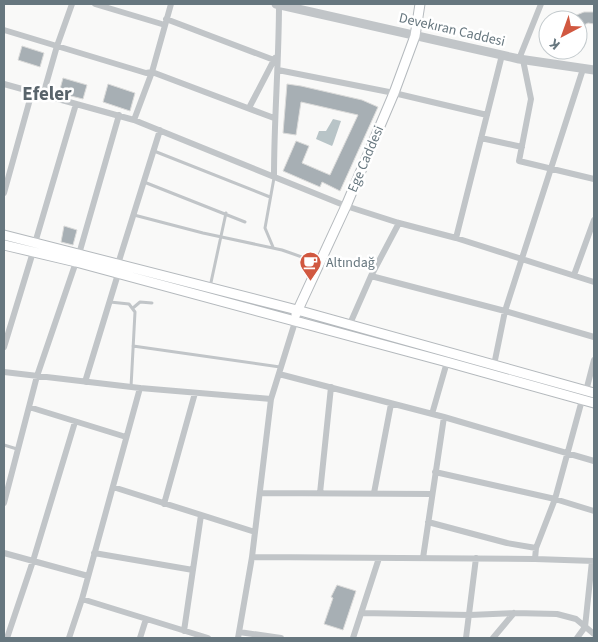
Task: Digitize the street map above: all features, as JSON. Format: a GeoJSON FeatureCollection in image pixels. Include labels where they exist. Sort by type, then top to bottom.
{"type":"FeatureCollection","features":[{"type":"Feature","properties":{"kind":"main road","name":"Ege Caddesi"},"geometry":{"type":"LineString","coordinates":[[295,322],[297,310],[346,206],[394,93],[415,36],[420,4]]}},
{"type":"Feature","properties":{"kind":"main road"},"geometry":{"type":"LineString","coordinates":[[4,235],[34,248]]}},
{"type":"Feature","properties":{"kind":"main road"},"geometry":{"type":"LineString","coordinates":[[4,245],[34,248],[78,258],[295,322],[447,362],[587,395]]}},
{"type":"Feature","properties":{"kind":"main road"},"geometry":{"type":"LineString","coordinates":[[118,269],[210,288],[297,310],[494,365],[587,395],[594,404]]}},
{"type":"Feature","properties":{"kind":"street"},"geometry":{"type":"LineString","coordinates":[[43,95],[57,46],[72,4]]}},
{"type":"Feature","properties":{"kind":"street"},"geometry":{"type":"LineString","coordinates":[[95,4],[165,22],[274,60]]}},
{"type":"Feature","properties":{"kind":"street"},"geometry":{"type":"LineString","coordinates":[[134,120],[152,72],[171,4]]}},
{"type":"Feature","properties":{"kind":"street"},"geometry":{"type":"LineString","coordinates":[[274,176],[274,118],[278,70],[278,4]]}},
{"type":"Feature","properties":{"kind":"street","name":"Devekıran Caddesi"},"geometry":{"type":"LineString","coordinates":[[278,4],[521,59],[594,70]]}},
{"type":"Feature","properties":{"kind":"street"},"geometry":{"type":"LineString","coordinates":[[541,4],[521,59],[531,99],[520,161],[594,180]]}},
{"type":"Feature","properties":{"kind":"street"},"geometry":{"type":"LineString","coordinates":[[4,30],[146,72],[152,72],[274,118]]}},
{"type":"Feature","properties":{"kind":"street"},"geometry":{"type":"LineString","coordinates":[[249,108],[278,52]]}},
{"type":"Feature","properties":{"kind":"street"},"geometry":{"type":"LineString","coordinates":[[456,238],[502,55]]}},
{"type":"Feature","properties":{"kind":"street"},"geometry":{"type":"LineString","coordinates":[[494,365],[505,311],[583,69]]}},
{"type":"Feature","properties":{"kind":"street"},"geometry":{"type":"LineString","coordinates":[[278,70],[394,93],[487,115]]}},
{"type":"Feature","properties":{"kind":"street"},"geometry":{"type":"LineString","coordinates":[[4,84],[134,120],[346,206],[399,224],[456,238],[594,282]]}},
{"type":"Feature","properties":{"kind":"street"},"geometry":{"type":"LineString","coordinates":[[4,193],[32,92]]}},
{"type":"Feature","properties":{"kind":"street"},"geometry":{"type":"LineString","coordinates":[[4,346],[76,104]]}},
{"type":"Feature","properties":{"kind":"street"},"geometry":{"type":"LineString","coordinates":[[4,503],[37,376],[78,258],[118,115]]}},
{"type":"Feature","properties":{"kind":"street"},"geometry":{"type":"LineString","coordinates":[[85,382],[160,130]]}},
{"type":"Feature","properties":{"kind":"street"},"geometry":{"type":"LineString","coordinates":[[481,138],[522,147]]}},
{"type":"Feature","properties":{"kind":"street"},"geometry":{"type":"LineString","coordinates":[[574,275],[594,220]]}},
{"type":"Feature","properties":{"kind":"street"},"geometry":{"type":"LineString","coordinates":[[349,326],[371,276],[399,224]]}},
{"type":"Feature","properties":{"kind":"street"},"geometry":{"type":"LineString","coordinates":[[371,276],[505,311],[594,337]]}},
{"type":"Feature","properties":{"kind":"street"},"geometry":{"type":"LineString","coordinates":[[281,638],[239,635],[252,557],[271,400],[295,322]]}},
{"type":"Feature","properties":{"kind":"street"},"geometry":{"type":"LineString","coordinates":[[535,559],[536,548],[555,499],[566,453],[587,395],[594,360]]}},
{"type":"Feature","properties":{"kind":"street"},"geometry":{"type":"LineString","coordinates":[[432,414],[447,362]]}},
{"type":"Feature","properties":{"kind":"street"},"geometry":{"type":"LineString","coordinates":[[4,372],[140,388],[271,400]]}},
{"type":"Feature","properties":{"kind":"street"},"geometry":{"type":"LineString","coordinates":[[279,374],[444,417],[594,461]]}},
{"type":"Feature","properties":{"kind":"street"},"geometry":{"type":"LineString","coordinates":[[320,493],[332,387]]}},
{"type":"Feature","properties":{"kind":"street"},"geometry":{"type":"LineString","coordinates":[[69,638],[82,599],[140,388]]}},
{"type":"Feature","properties":{"kind":"street"},"geometry":{"type":"LineString","coordinates":[[164,504],[195,393]]}},
{"type":"Feature","properties":{"kind":"street"},"geometry":{"type":"LineString","coordinates":[[374,493],[392,404]]}},
{"type":"Feature","properties":{"kind":"street"},"geometry":{"type":"LineString","coordinates":[[29,407],[126,437]]}},
{"type":"Feature","properties":{"kind":"street"},"geometry":{"type":"LineString","coordinates":[[423,558],[444,417]]}},
{"type":"Feature","properties":{"kind":"street"},"geometry":{"type":"LineString","coordinates":[[7,638],[7,629],[33,561],[76,422]]}},
{"type":"Feature","properties":{"kind":"street"},"geometry":{"type":"LineString","coordinates":[[435,472],[555,499],[594,511]]}},
{"type":"Feature","properties":{"kind":"street"},"geometry":{"type":"LineString","coordinates":[[112,487],[255,532]]}},
{"type":"Feature","properties":{"kind":"street"},"geometry":{"type":"LineString","coordinates":[[260,493],[432,494]]}},
{"type":"Feature","properties":{"kind":"street"},"geometry":{"type":"LineString","coordinates":[[184,631],[201,515]]}},
{"type":"Feature","properties":{"kind":"street"},"geometry":{"type":"LineString","coordinates":[[428,522],[507,543],[536,548]]}},
{"type":"Feature","properties":{"kind":"street"},"geometry":{"type":"LineString","coordinates":[[4,553],[88,576]]}},
{"type":"Feature","properties":{"kind":"street"},"geometry":{"type":"LineString","coordinates":[[94,553],[192,570]]}},
{"type":"Feature","properties":{"kind":"street"},"geometry":{"type":"LineString","coordinates":[[252,557],[476,558],[593,561],[585,627],[577,638]]}},
{"type":"Feature","properties":{"kind":"street"},"geometry":{"type":"LineString","coordinates":[[355,638],[379,558]]}},
{"type":"Feature","properties":{"kind":"street"},"geometry":{"type":"LineString","coordinates":[[466,638],[476,558]]}},
{"type":"Feature","properties":{"kind":"street"},"geometry":{"type":"LineString","coordinates":[[82,599],[208,638]]}},
{"type":"Feature","properties":{"kind":"street"},"geometry":{"type":"LineString","coordinates":[[361,613],[557,614],[576,619],[594,634]]}},
{"type":"Feature","properties":{"kind":"street"},"geometry":{"type":"LineString","coordinates":[[494,638],[514,613]]}},
{"type":"Feature","properties":{"kind":"street"},"geometry":{"type":"LineString","coordinates":[[140,638],[146,619]]}},
{"type":"Feature","properties":{"kind":"lane"},"geometry":{"type":"LineString","coordinates":[[154,151],[270,197]]}},
{"type":"Feature","properties":{"kind":"lane"},"geometry":{"type":"LineString","coordinates":[[273,248],[265,228],[274,176]]}},
{"type":"Feature","properties":{"kind":"lane"},"geometry":{"type":"LineString","coordinates":[[144,182],[245,222]]}},
{"type":"Feature","properties":{"kind":"lane"},"geometry":{"type":"LineString","coordinates":[[210,288],[226,213]]}},
{"type":"Feature","properties":{"kind":"lane"},"geometry":{"type":"LineString","coordinates":[[134,215],[273,248],[319,263]]}},
{"type":"Feature","properties":{"kind":"lane"},"geometry":{"type":"LineString","coordinates":[[109,302],[128,304],[135,312],[131,387]]}},
{"type":"Feature","properties":{"kind":"lane"},"geometry":{"type":"LineString","coordinates":[[133,308],[140,302],[152,303]]}},
{"type":"Feature","properties":{"kind":"lane"},"geometry":{"type":"LineString","coordinates":[[133,346],[281,367]]}},
{"type":"Feature","properties":{"kind":"lane"},"geometry":{"type":"LineString","coordinates":[[4,445],[18,450]]}},
{"type":"Feature","properties":{"kind":"shaded area"},"geometry":{"type":"Polygon","coordinates":[[[333,119],[341,121],[332,146],[316,139],[319,131],[326,131],[333,119]]]}},
{"type":"Feature","properties":{"kind":"building"},"geometry":{"type":"Polygon","coordinates":[[[588,12],[594,12],[594,24],[588,23],[588,12]]]}},
{"type":"Feature","properties":{"kind":"building"},"geometry":{"type":"Polygon","coordinates":[[[22,46],[44,53],[40,67],[18,60],[22,46]]]}},
{"type":"Feature","properties":{"kind":"building"},"geometry":{"type":"Polygon","coordinates":[[[63,78],[87,85],[83,99],[59,93],[63,78]]]}},
{"type":"Feature","properties":{"kind":"building"},"geometry":{"type":"Polygon","coordinates":[[[108,84],[135,93],[130,111],[103,102],[108,84]]]}},
{"type":"Feature","properties":{"kind":"building"},"geometry":{"type":"Polygon","coordinates":[[[287,84],[362,100],[378,107],[340,191],[322,182],[320,187],[283,171],[296,141],[309,146],[302,163],[330,175],[358,115],[301,102],[296,135],[283,133],[287,84]]]}},
{"type":"Feature","properties":{"kind":"building"},"geometry":{"type":"Polygon","coordinates":[[[64,226],[77,230],[73,245],[61,242],[64,226]]]}},
{"type":"Feature","properties":{"kind":"building"},"geometry":{"type":"Polygon","coordinates":[[[337,585],[356,591],[343,630],[324,624],[333,598],[331,597],[337,585]]]}},
{"type":"Feature","properties":{"kind":"place","name":"Altındağ"},"geometry":{"type":"Point","coordinates":[310,282]}},
{"type":"Feature","properties":{"kind":"district","name":"Efeler"},"geometry":{"type":"Point","coordinates":[47,94]}}]}
